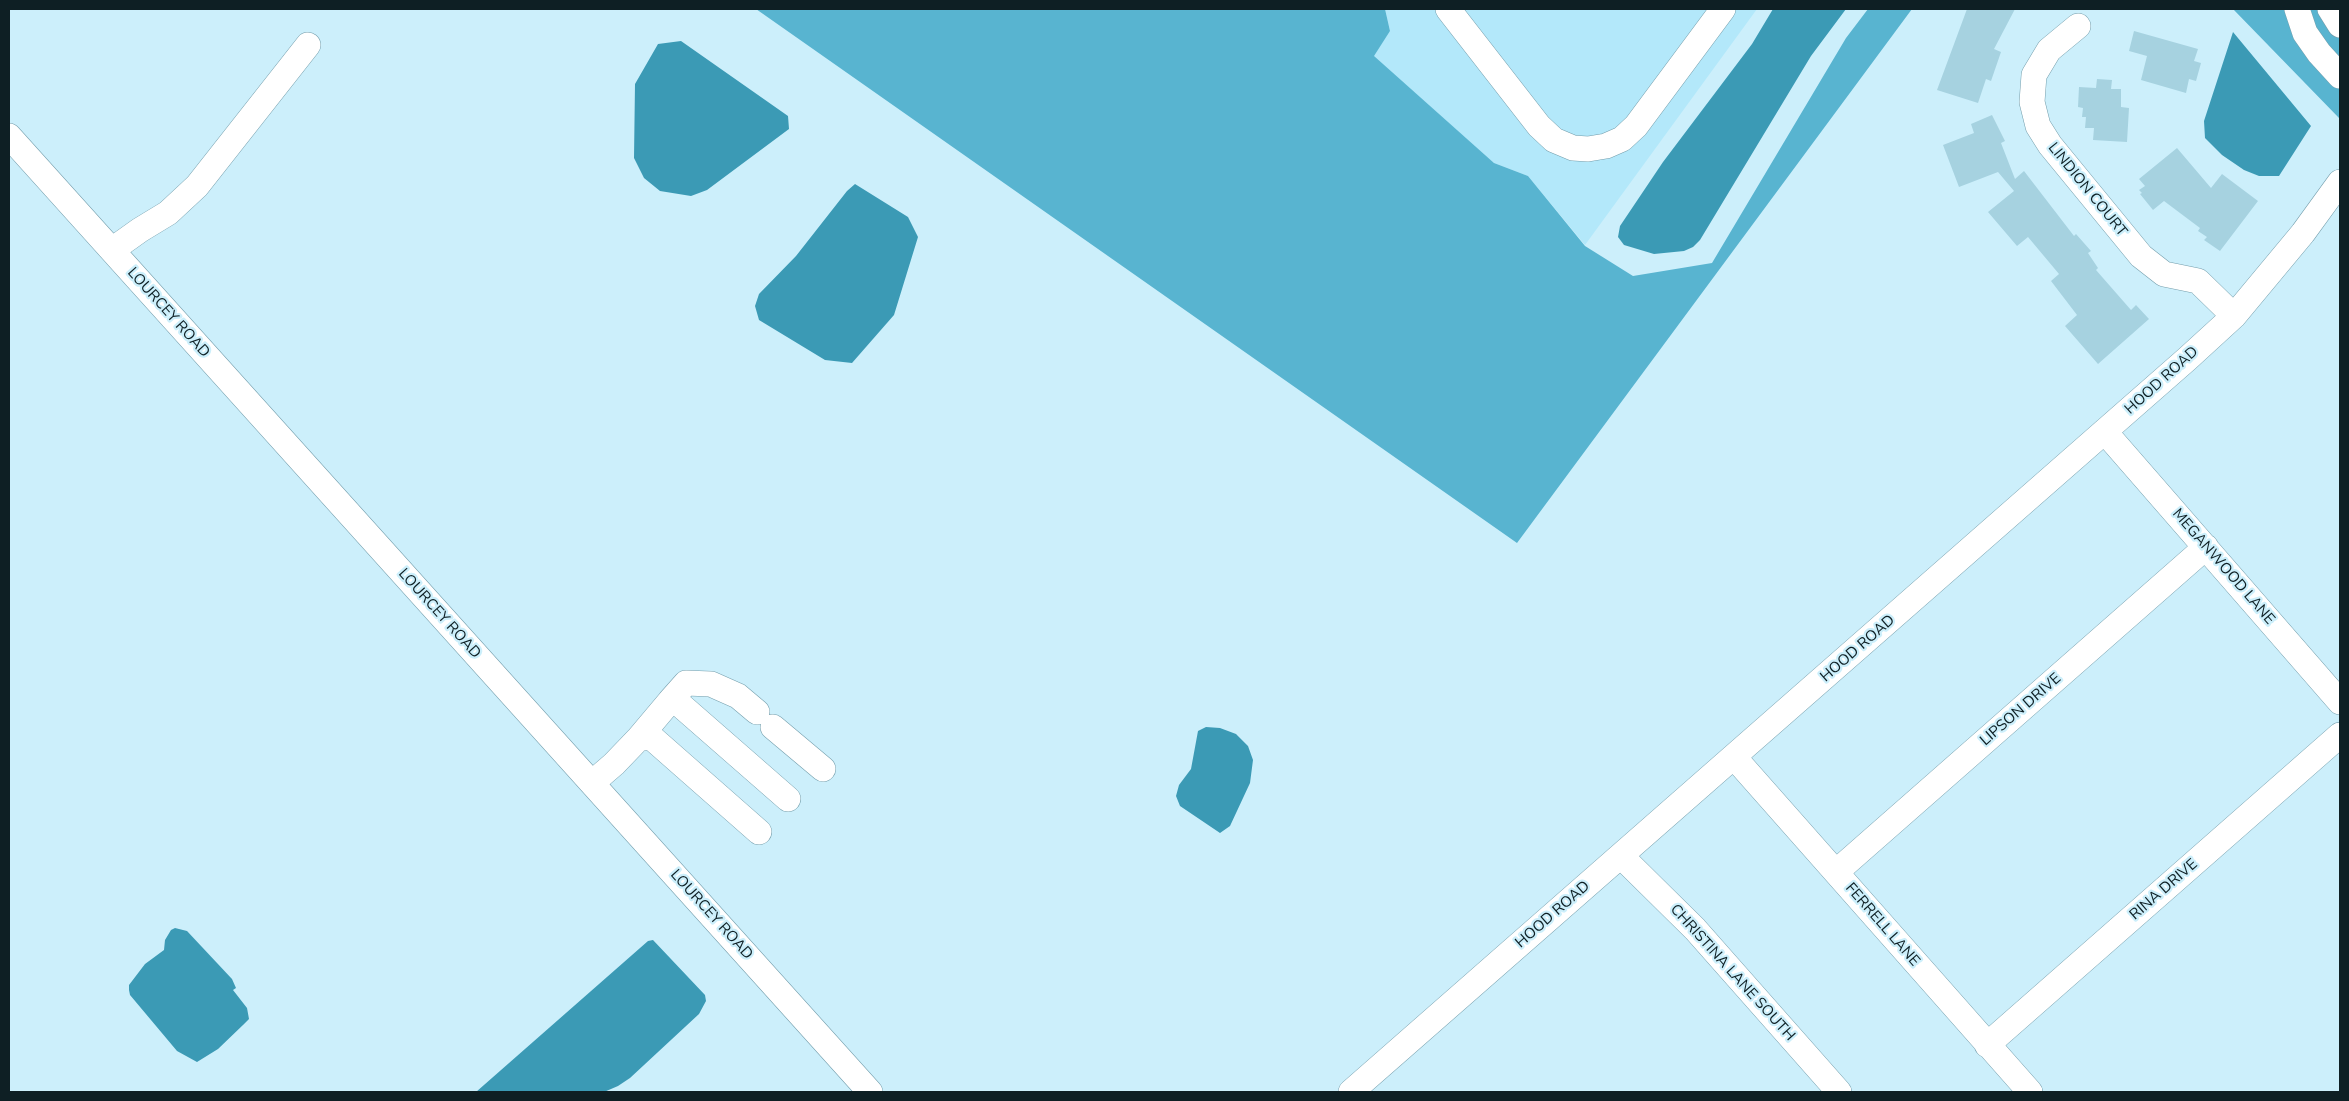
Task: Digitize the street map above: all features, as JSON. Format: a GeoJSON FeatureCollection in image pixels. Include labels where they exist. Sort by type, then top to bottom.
{"type":"FeatureCollection","features":[{"type":"Feature","properties":{"kind":"street"},"geometry":{"type":"LineString","coordinates":[[1448,9],[1539,126],[1554,140],[1573,148],[1588,149],[1614,142],[1636,126],[1723,9]]}},
{"type":"Feature","properties":{"kind":"street"},"geometry":{"type":"LineString","coordinates":[[2297,9],[2305,33],[2337,65]]}},
{"type":"Feature","properties":{"kind":"street"},"geometry":{"type":"LineString","coordinates":[[2330,9],[2340,25]]}},
{"type":"Feature","properties":{"kind":"street","name":"LINDION COURT"},"geometry":{"type":"LineString","coordinates":[[2078,26],[2049,50],[2034,75],[2032,102],[2038,126],[2050,145],[2141,256],[2164,274],[2198,282],[2234,316]]}},
{"type":"Feature","properties":{"kind":"street"},"geometry":{"type":"LineString","coordinates":[[112,250],[168,213],[197,186],[308,44]]}},
{"type":"Feature","properties":{"kind":"street","name":"LOURCEY ROAD"},"geometry":{"type":"LineString","coordinates":[[9,136],[870,1092]]}},
{"type":"Feature","properties":{"kind":"street","name":"HOOD ROAD"},"geometry":{"type":"LineString","coordinates":[[1367,1088],[1621,856],[2105,432],[2234,316],[2303,233],[2340,182]]}},
{"type":"Feature","properties":{"kind":"street","name":"MEGANWOOD LANE"},"geometry":{"type":"LineString","coordinates":[[2105,432],[2340,702]]}},
{"type":"Feature","properties":{"kind":"street","name":"LIPSON DRIVE"},"geometry":{"type":"LineString","coordinates":[[1836,872],[2206,547]]}},
{"type":"Feature","properties":{"kind":"street"},"geometry":{"type":"LineString","coordinates":[[592,783],[638,739],[686,684],[711,684],[738,696],[823,769]]}},
{"type":"Feature","properties":{"kind":"street"},"geometry":{"type":"LineString","coordinates":[[670,701],[677,702],[788,799]]}},
{"type":"Feature","properties":{"kind":"street","name":"RINA DRIVE"},"geometry":{"type":"LineString","coordinates":[[1988,1045],[2340,735]]}},
{"type":"Feature","properties":{"kind":"street"},"geometry":{"type":"LineString","coordinates":[[638,739],[651,737],[759,832]]}},
{"type":"Feature","properties":{"kind":"street","name":"FERRELL LANE"},"geometry":{"type":"LineString","coordinates":[[1734,757],[2030,1092]]}},
{"type":"Feature","properties":{"kind":"street","name":"CHRISTINA LANE SOUTH"},"geometry":{"type":"LineString","coordinates":[[1621,856],[1695,929],[1839,1092]]}},
{"type":"Feature","properties":{"kind":"shaded area"},"geometry":{"type":"Polygon","coordinates":[[[756,9],[1385,9],[1390,31],[1374,56],[1494,163],[1528,176],[1585,246],[1633,276],[1712,263],[1846,38],[1868,9],[1912,9],[1517,543],[756,9]]]}},
{"type":"Feature","properties":{"kind":"shaded area"},"geometry":{"type":"Polygon","coordinates":[[[1385,9],[1757,9],[1585,245],[1528,176],[1494,163],[1373,56],[1390,31],[1385,9]]]}},
{"type":"Feature","properties":{"kind":"shaded area"},"geometry":{"type":"Polygon","coordinates":[[[1773,9],[1846,9],[1811,56],[1700,240],[1693,247],[1684,251],[1654,254],[1624,245],[1618,237],[1620,226],[1663,162],[1752,44],[1773,9]]]}},
{"type":"Feature","properties":{"kind":"shaded area"},"geometry":{"type":"Polygon","coordinates":[[[2233,9],[2340,9],[2339,118],[2233,9]]]}},
{"type":"Feature","properties":{"kind":"shaded area"},"geometry":{"type":"Polygon","coordinates":[[[2233,32],[2311,126],[2279,176],[2259,176],[2244,170],[2222,155],[2205,138],[2204,121],[2233,32]]]}},
{"type":"Feature","properties":{"kind":"shaded area"},"geometry":{"type":"Polygon","coordinates":[[[681,41],[788,116],[789,129],[707,190],[691,196],[660,191],[644,178],[634,158],[635,84],[658,44],[681,41]]]}},
{"type":"Feature","properties":{"kind":"shaded area"},"geometry":{"type":"Polygon","coordinates":[[[855,184],[908,217],[918,237],[894,315],[852,363],[825,360],[759,320],[755,306],[759,294],[796,256],[847,191],[855,184]]]}},
{"type":"Feature","properties":{"kind":"shaded area"},"geometry":{"type":"Polygon","coordinates":[[[1206,727],[1220,728],[1236,734],[1248,746],[1253,760],[1250,783],[1230,826],[1220,833],[1180,806],[1176,796],[1179,785],[1191,769],[1198,731],[1206,727]]]}},
{"type":"Feature","properties":{"kind":"shaded area"},"geometry":{"type":"Polygon","coordinates":[[[175,928],[187,931],[232,979],[236,988],[233,990],[247,1008],[249,1019],[218,1049],[197,1062],[177,1051],[130,995],[129,990],[129,985],[145,964],[164,950],[165,940],[171,930],[175,928]]]}},
{"type":"Feature","properties":{"kind":"shaded area"},"geometry":{"type":"Polygon","coordinates":[[[653,940],[705,995],[706,1001],[699,1014],[630,1078],[604,1092],[476,1092],[648,941],[653,940]]]}},
{"type":"Feature","properties":{"kind":"building"},"geometry":{"type":"Polygon","coordinates":[[[1967,9],[2015,9],[1994,49],[2001,52],[1991,81],[1986,79],[1978,103],[1937,90],[1967,9]]]}},
{"type":"Feature","properties":{"kind":"building"},"geometry":{"type":"Polygon","coordinates":[[[2134,31],[2198,49],[2194,61],[2201,63],[2196,81],[2189,79],[2186,93],[2141,80],[2147,56],[2129,51],[2134,31]]]}},
{"type":"Feature","properties":{"kind":"building"},"geometry":{"type":"Polygon","coordinates":[[[2097,79],[2112,80],[2111,89],[2121,89],[2121,107],[2129,108],[2127,142],[2093,140],[2094,128],[2085,128],[2086,117],[2082,117],[2083,108],[2078,107],[2079,87],[2096,88],[2097,79]]]}},
{"type":"Feature","properties":{"kind":"building"},"geometry":{"type":"Polygon","coordinates":[[[1992,115],[2005,141],[2001,143],[2015,179],[2024,171],[2074,236],[2076,234],[2091,251],[2088,253],[2098,268],[2096,270],[2131,310],[2136,305],[2149,319],[2098,364],[2065,326],[2077,315],[2051,281],[2059,274],[2028,237],[2017,246],[1988,212],[2014,191],[1998,172],[1959,187],[1943,145],[1974,133],[1971,124],[1992,115]]]}},
{"type":"Feature","properties":{"kind":"building"},"geometry":{"type":"Polygon","coordinates":[[[2177,148],[2211,188],[2222,174],[2258,201],[2220,251],[2204,240],[2207,237],[2198,231],[2200,228],[2164,201],[2153,210],[2140,194],[2142,193],[2139,190],[2145,186],[2139,179],[2177,148]]]}}]}
